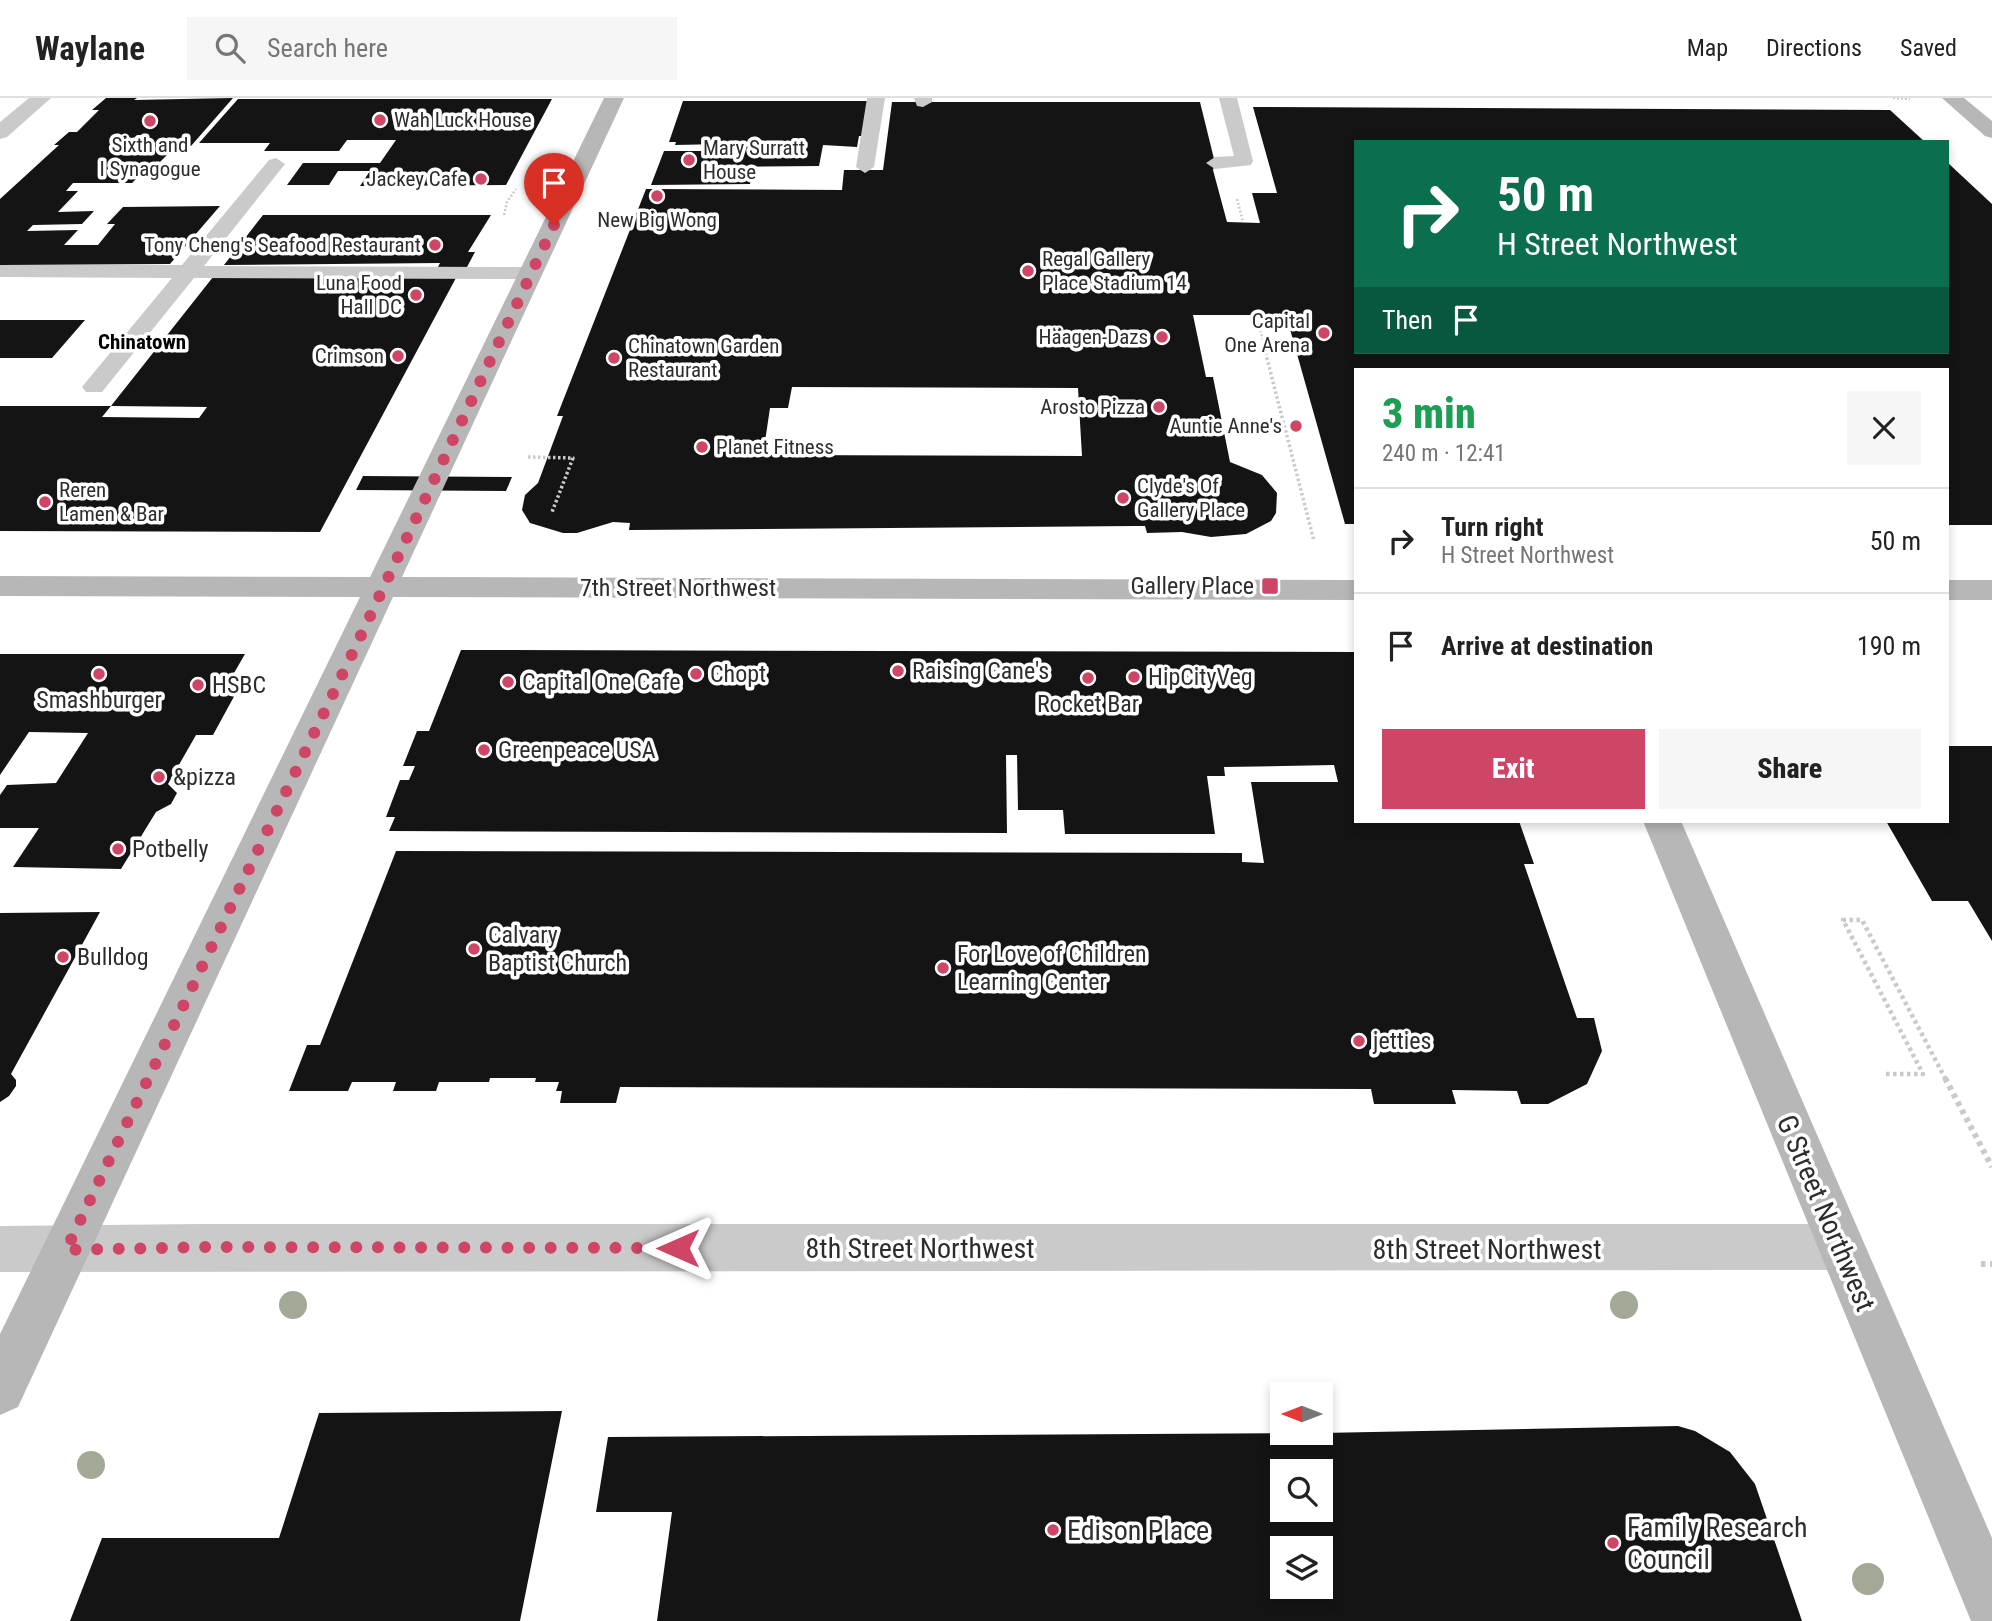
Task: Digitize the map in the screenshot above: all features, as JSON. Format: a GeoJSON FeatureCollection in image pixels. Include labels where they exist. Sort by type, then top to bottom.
{"type":"FeatureCollection","features":[{"type":"Feature","properties":{"kind":"main road"},"geometry":{"type":"LineString","coordinates":[[0,1389],[614,98]]}},
{"type":"Feature","properties":{"kind":"main road"},"geometry":{"type":"LineString","coordinates":[[1952,98],[1992,132]]}},
{"type":"Feature","properties":{"kind":"main road","name":"7th Street Northwest"},"geometry":{"type":"LineString","coordinates":[[0,586],[1354,590]]}},
{"type":"Feature","properties":{"kind":"main road"},"geometry":{"type":"LineString","coordinates":[[1949,590],[1992,590]]}},
{"type":"Feature","properties":{"kind":"main road","name":"G Street Northwest"},"geometry":{"type":"LineString","coordinates":[[1663,823],[1992,1604]]}},
{"type":"Feature","properties":{"kind":"street"},"geometry":{"type":"LineString","coordinates":[[0,133],[41,98]]}},
{"type":"Feature","properties":{"kind":"street","name":"8th Street Northwest"},"geometry":{"type":"LineString","coordinates":[[0,1249],[1841,1247]]}},
{"type":"Feature","properties":{"kind":"lane"},"geometry":{"type":"LineString","coordinates":[[865,167],[876,98]]}},
{"type":"Feature","properties":{"kind":"lane"},"geometry":{"type":"LineString","coordinates":[[1215,163],[1244,162],[1228,98]]}},
{"type":"Feature","properties":{"kind":"lane"},"geometry":{"type":"LineString","coordinates":[[94,387],[276,164]]}},
{"type":"Feature","properties":{"kind":"lane"},"geometry":{"type":"LineString","coordinates":[[0,271],[531,273]]}},
{"type":"Feature","properties":{"kind":"path"},"geometry":{"type":"LineString","coordinates":[[1893,98],[1910,99]]}},
{"type":"Feature","properties":{"kind":"path"},"geometry":{"type":"LineString","coordinates":[[504,215],[507,202],[516,189]]}},
{"type":"Feature","properties":{"kind":"path"},"geometry":{"type":"LineString","coordinates":[[1237,201],[1243,222]]}},
{"type":"Feature","properties":{"kind":"path"},"geometry":{"type":"LineString","coordinates":[[1256,315],[1314,541]]}},
{"type":"Feature","properties":{"kind":"path"},"geometry":{"type":"LineString","coordinates":[[528,457],[573,458],[552,512]]}},
{"type":"Feature","properties":{"kind":"path"},"geometry":{"type":"LineString","coordinates":[[1886,1074],[1923,1074],[1843,920],[1862,920],[1992,1167]]}},
{"type":"Feature","properties":{"kind":"path"},"geometry":{"type":"LineString","coordinates":[[1981,1264],[1992,1264]]}},
{"type":"Feature","properties":{"kind":"building"},"geometry":{"type":"Polygon","coordinates":[[[106,98],[233,98],[191,146],[176,146],[158,164],[118,164],[109,174],[142,173],[132,183],[73,183],[66,191],[78,191],[58,212],[94,211],[82,224],[33,225],[27,231],[78,230],[64,245],[98,245],[115,224],[107,224],[123,207],[220,206],[170,264],[0,265],[0,199],[59,145],[54,145],[69,132],[77,132],[99,110],[92,110],[106,98]]]}},
{"type":"Feature","properties":{"kind":"building","name":"Wah Luck House"},"geometry":{"type":"Polygon","coordinates":[[[238,99],[552,99],[506,185],[360,186],[370,171],[338,171],[329,185],[287,185],[303,163],[380,163],[396,140],[347,140],[339,151],[264,151],[270,143],[199,143],[238,99]]]}},
{"type":"Feature","properties":{"kind":"building"},"geometry":{"type":"Polygon","coordinates":[[[683,101],[869,101],[864,136],[859,136],[857,147],[823,145],[819,166],[723,167],[721,175],[752,174],[750,184],[651,185],[664,151],[720,151],[722,144],[675,145],[676,142],[669,142],[683,101]]]}},
{"type":"Feature","properties":{"kind":"building"},"geometry":{"type":"Polygon","coordinates":[[[892,102],[1200,102],[1215,163],[1213,170],[1227,222],[1260,223],[1252,193],[1277,193],[1253,107],[1890,110],[1923,140],[1354,140],[1354,354],[1949,354],[1949,164],[1992,204],[1992,525],[1949,525],[1949,368],[1354,368],[1354,524],[1345,524],[1286,315],[1193,315],[1206,377],[1213,377],[1230,462],[1262,475],[1277,493],[1276,513],[1271,521],[1246,534],[1211,537],[1182,532],[1147,533],[1145,526],[629,530],[630,523],[613,522],[577,533],[563,533],[530,523],[522,510],[525,495],[538,483],[563,416],[557,416],[646,189],[842,190],[844,170],[883,170],[892,102]],[[792,387],[788,408],[770,408],[763,455],[1082,456],[1078,388],[792,387]]]}},
{"type":"Feature","properties":{"kind":"building"},"geometry":{"type":"Polygon","coordinates":[[[263,215],[491,215],[468,252],[475,252],[467,267],[438,267],[440,263],[224,265],[263,215]]]}},
{"type":"Feature","properties":{"kind":"building"},"geometry":{"type":"Polygon","coordinates":[[[457,276],[320,532],[0,531],[0,406],[111,406],[213,277],[457,276]],[[111,406],[102,417],[199,418],[207,407],[111,406]]]}},
{"type":"Feature","properties":{"kind":"building"},"geometry":{"type":"Polygon","coordinates":[[[0,320],[85,320],[52,358],[0,358],[0,320]]]}},
{"type":"Feature","properties":{"kind":"building"},"geometry":{"type":"Polygon","coordinates":[[[363,476],[512,477],[506,491],[356,490],[363,476]]]}},
{"type":"Feature","properties":{"kind":"building"},"geometry":{"type":"Polygon","coordinates":[[[461,650],[1354,652],[1354,823],[1520,823],[1534,864],[1524,864],[1577,1018],[1594,1018],[1602,1051],[1587,1084],[1548,1104],[1521,1104],[1517,1091],[1452,1090],[1456,1104],[1374,1104],[1371,1089],[620,1087],[616,1103],[560,1103],[562,1091],[556,1091],[559,1082],[535,1082],[536,1078],[439,1082],[436,1091],[393,1091],[396,1082],[352,1082],[348,1091],[289,1091],[307,1045],[320,1045],[396,851],[1242,853],[1242,862],[1264,863],[1251,782],[1338,782],[1334,765],[1224,767],[1225,776],[1207,776],[1215,834],[1065,834],[1063,810],[1018,810],[1017,755],[1006,755],[1007,833],[389,831],[395,817],[386,817],[400,780],[409,780],[415,766],[403,766],[417,731],[429,731],[461,650]]]}},
{"type":"Feature","properties":{"kind":"building"},"geometry":{"type":"Polygon","coordinates":[[[0,654],[245,654],[230,680],[243,680],[213,735],[196,735],[168,784],[177,793],[171,804],[156,812],[121,869],[13,867],[39,828],[0,828],[0,795],[7,785],[56,783],[88,733],[29,732],[0,775],[0,654]]]}},
{"type":"Feature","properties":{"kind":"building"},"geometry":{"type":"Polygon","coordinates":[[[1949,746],[1992,746],[1992,941],[1968,901],[1932,901],[1887,823],[1949,823],[1949,746]]]}},
{"type":"Feature","properties":{"kind":"building"},"geometry":{"type":"Polygon","coordinates":[[[100,912],[11,1074],[16,1080],[16,1086],[9,1096],[0,1102],[0,913],[100,912]]]}},
{"type":"Feature","properties":{"kind":"building"},"geometry":{"type":"Polygon","coordinates":[[[562,1411],[520,1621],[70,1621],[102,1538],[279,1538],[319,1413],[562,1411]]]}},
{"type":"Feature","properties":{"kind":"building","name":"Edison Place"},"geometry":{"type":"Polygon","coordinates":[[[1678,1426],[1695,1431],[1730,1452],[1755,1484],[1802,1621],[657,1621],[672,1512],[596,1512],[608,1437],[1270,1433],[1270,1446],[1334,1446],[1334,1433],[1678,1426]]]}},
{"type":"Feature","properties":{"kind":"place","name":"Wah Luck House"},"geometry":{"type":"Point","coordinates":[380,120]}},
{"type":"Feature","properties":{"kind":"place","name":"Sixth and I Synagogue"},"geometry":{"type":"Point","coordinates":[150,121]}},
{"type":"Feature","properties":{"kind":"place","name":"Mary Surratt House"},"geometry":{"type":"Point","coordinates":[689,160]}},
{"type":"Feature","properties":{"kind":"place","name":"Jackey Cafe"},"geometry":{"type":"Point","coordinates":[481,179]}},
{"type":"Feature","properties":{"kind":"place","name":"New Big Wong"},"geometry":{"type":"Point","coordinates":[657,196]}},
{"type":"Feature","properties":{"kind":"place","name":"Tony Cheng's Seafood Restaurant"},"geometry":{"type":"Point","coordinates":[435,245]}},
{"type":"Feature","properties":{"kind":"place","name":"Regal Gallery Place Stadium 14"},"geometry":{"type":"Point","coordinates":[1028,271]}},
{"type":"Feature","properties":{"kind":"place","name":"Luna Food Hall DC"},"geometry":{"type":"Point","coordinates":[416,295]}},
{"type":"Feature","properties":{"kind":"place","name":"Capital One Arena"},"geometry":{"type":"Point","coordinates":[1324,333]}},
{"type":"Feature","properties":{"kind":"place","name":"Häagen-Dazs"},"geometry":{"type":"Point","coordinates":[1162,337]}},
{"type":"Feature","properties":{"kind":"place","name":"Crimson"},"geometry":{"type":"Point","coordinates":[398,356]}},
{"type":"Feature","properties":{"kind":"place","name":"Chinatown Garden Restaurant"},"geometry":{"type":"Point","coordinates":[614,358]}},
{"type":"Feature","properties":{"kind":"place","name":"Arosto Pizza"},"geometry":{"type":"Point","coordinates":[1159,407]}},
{"type":"Feature","properties":{"kind":"place","name":"Auntie Anne's"},"geometry":{"type":"Point","coordinates":[1296,426]}},
{"type":"Feature","properties":{"kind":"place","name":"Planet Fitness"},"geometry":{"type":"Point","coordinates":[702,447]}},
{"type":"Feature","properties":{"kind":"place","name":"Clyde's Of Gallery Place"},"geometry":{"type":"Point","coordinates":[1123,498]}},
{"type":"Feature","properties":{"kind":"place","name":"Reren Lamen & Bar"},"geometry":{"type":"Point","coordinates":[45,502]}},
{"type":"Feature","properties":{"kind":"place","name":"Gallery Place"},"geometry":{"type":"Point","coordinates":[1270,586]}},
{"type":"Feature","properties":{"kind":"place","name":"Raising Cane's"},"geometry":{"type":"Point","coordinates":[898,671]}},
{"type":"Feature","properties":{"kind":"place","name":"Smashburger"},"geometry":{"type":"Point","coordinates":[99,674]}},
{"type":"Feature","properties":{"kind":"place","name":"Chopt"},"geometry":{"type":"Point","coordinates":[696,674]}},
{"type":"Feature","properties":{"kind":"place","name":"HipCityVeg"},"geometry":{"type":"Point","coordinates":[1134,677]}},
{"type":"Feature","properties":{"kind":"place","name":"Rocket Bar"},"geometry":{"type":"Point","coordinates":[1088,678]}},
{"type":"Feature","properties":{"kind":"place","name":"Capital One Cafe"},"geometry":{"type":"Point","coordinates":[508,682]}},
{"type":"Feature","properties":{"kind":"place","name":"HSBC"},"geometry":{"type":"Point","coordinates":[198,685]}},
{"type":"Feature","properties":{"kind":"place","name":"Greenpeace USA"},"geometry":{"type":"Point","coordinates":[484,750]}},
{"type":"Feature","properties":{"kind":"place","name":"&pizza"},"geometry":{"type":"Point","coordinates":[159,777]}},
{"type":"Feature","properties":{"kind":"place","name":"Potbelly"},"geometry":{"type":"Point","coordinates":[118,849]}},
{"type":"Feature","properties":{"kind":"place","name":"Calvary Baptist Church"},"geometry":{"type":"Point","coordinates":[474,949]}},
{"type":"Feature","properties":{"kind":"place","name":"Bulldog"},"geometry":{"type":"Point","coordinates":[63,957]}},
{"type":"Feature","properties":{"kind":"place","name":"For Love of Children Learning Center"},"geometry":{"type":"Point","coordinates":[943,968]}},
{"type":"Feature","properties":{"kind":"place","name":"jetties"},"geometry":{"type":"Point","coordinates":[1359,1041]}},
{"type":"Feature","properties":{"kind":"place","name":"Edison Place"},"geometry":{"type":"Point","coordinates":[1053,1530]}},
{"type":"Feature","properties":{"kind":"place","name":"Family Research Council"},"geometry":{"type":"Point","coordinates":[1613,1543]}},
{"type":"Feature","properties":{"kind":"district","name":"Chinatown"},"geometry":{"type":"Point","coordinates":[142,342]}},
{"type":"Feature","properties":{"kind":"route"},"geometry":{"type":"LineString","coordinates":[[554,225],[355,648],[66,1250],[204,1247],[678,1248]]}}]}
